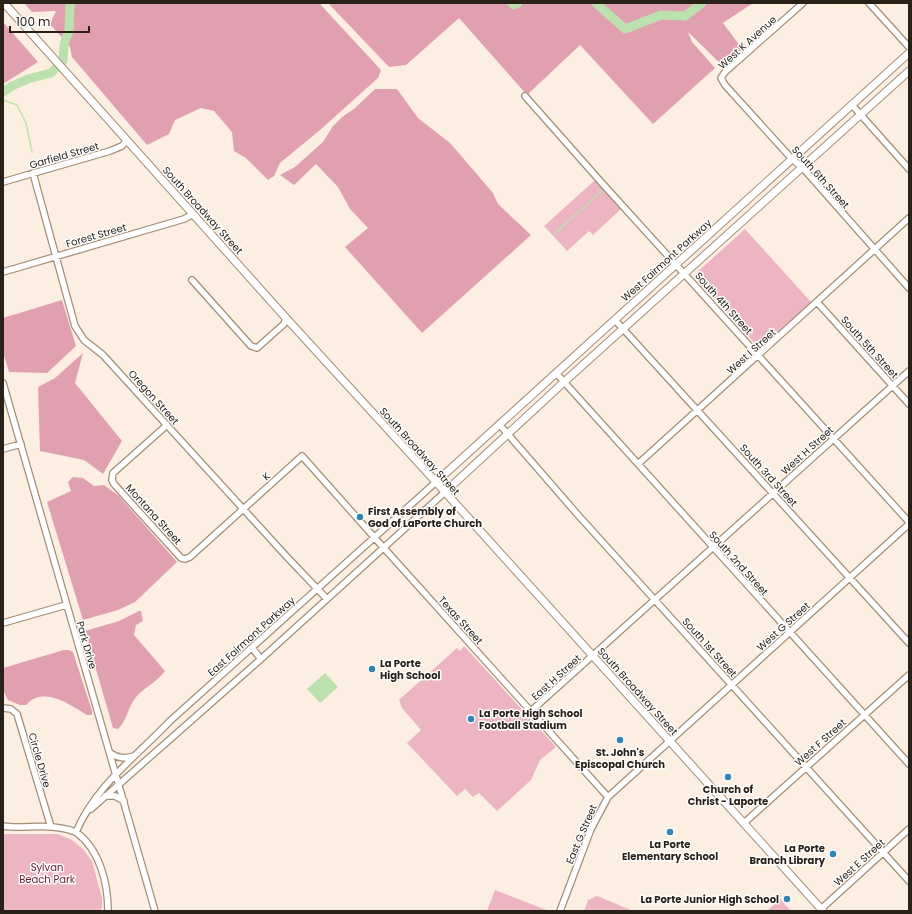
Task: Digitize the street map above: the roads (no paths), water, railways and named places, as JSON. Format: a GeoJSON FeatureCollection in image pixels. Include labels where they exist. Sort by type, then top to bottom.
{"type":"FeatureCollection","features":[{"type":"Feature","properties":{"kind":"main road","name":"South Broadway Street"},"geometry":{"type":"LineString","coordinates":[[4,3],[286,318],[593,655],[822,910]]}},
{"type":"Feature","properties":{"kind":"main road","name":"West Fairmont Parkway"},"geometry":{"type":"LineString","coordinates":[[436,482],[909,53]]}},
{"type":"Feature","properties":{"kind":"main road"},"geometry":{"type":"LineString","coordinates":[[445,492],[564,382],[909,71]]}},
{"type":"Feature","properties":{"kind":"main road"},"geometry":{"type":"LineString","coordinates":[[734,211],[744,220]]}},
{"type":"Feature","properties":{"kind":"main road"},"geometry":{"type":"LineString","coordinates":[[469,451],[478,461]]}},
{"type":"Feature","properties":{"kind":"street","name":"West K Avenue"},"geometry":{"type":"LineString","coordinates":[[721,78],[725,72],[803,3]]}},
{"type":"Feature","properties":{"kind":"street"},"geometry":{"type":"LineString","coordinates":[[868,3],[909,47]]}},
{"type":"Feature","properties":{"kind":"street","name":"South 6th Street"},"geometry":{"type":"LineString","coordinates":[[721,78],[725,85],[792,159],[802,168],[909,288]]}},
{"type":"Feature","properties":{"kind":"street","name":"South 4th Street"},"geometry":{"type":"LineString","coordinates":[[525,96],[909,523]]}},
{"type":"Feature","properties":{"kind":"street"},"geometry":{"type":"LineString","coordinates":[[852,105],[909,169]]}},
{"type":"Feature","properties":{"kind":"street","name":"Garfield Street"},"geometry":{"type":"LineString","coordinates":[[3,182],[110,151],[122,146],[127,140]]}},
{"type":"Feature","properties":{"kind":"street","name":"Oregon Street"},"geometry":{"type":"LineString","coordinates":[[32,173],[76,326],[84,340],[104,355],[243,509],[326,598]]}},
{"type":"Feature","properties":{"kind":"street","name":"Forest Street"},"geometry":{"type":"LineString","coordinates":[[3,272],[184,219],[193,214]]}},
{"type":"Feature","properties":{"kind":"street","name":"West I Street"},"geometry":{"type":"LineString","coordinates":[[638,464],[909,218]]}},
{"type":"Feature","properties":{"kind":"street"},"geometry":{"type":"LineString","coordinates":[[192,280],[251,346],[257,348],[284,324],[286,318]]}},
{"type":"Feature","properties":{"kind":"street","name":"South 5th Street"},"geometry":{"type":"LineString","coordinates":[[817,302],[909,404]]}},
{"type":"Feature","properties":{"kind":"street","name":"South 3rd Street"},"geometry":{"type":"LineString","coordinates":[[615,320],[909,643]]}},
{"type":"Feature","properties":{"kind":"street","name":"West H Street"},"geometry":{"type":"LineString","coordinates":[[593,655],[909,371]]}},
{"type":"Feature","properties":{"kind":"street","name":"South 2nd Street"},"geometry":{"type":"LineString","coordinates":[[556,373],[909,764]]}},
{"type":"Feature","properties":{"kind":"street","name":"Park Drive"},"geometry":{"type":"LineString","coordinates":[[3,383],[155,911]]}},
{"type":"Feature","properties":{"kind":"street","name":"South 1st Street"},"geometry":{"type":"LineString","coordinates":[[499,424],[507,435],[655,600],[909,881]]}},
{"type":"Feature","properties":{"kind":"street","name":"Montana Street"},"geometry":{"type":"LineString","coordinates":[[167,425],[113,473],[112,480],[114,484],[181,558],[185,559],[190,557],[243,509]]}},
{"type":"Feature","properties":{"kind":"street"},"geometry":{"type":"LineString","coordinates":[[3,449],[20,444]]}},
{"type":"Feature","properties":{"kind":"street","name":"K"},"geometry":{"type":"LineString","coordinates":[[243,509],[302,456]]}},
{"type":"Feature","properties":{"kind":"street","name":"Texas Street"},"geometry":{"type":"LineString","coordinates":[[302,456],[608,796]]}},
{"type":"Feature","properties":{"kind":"street","name":"East Fairmont Parkway"},"geometry":{"type":"LineString","coordinates":[[76,832],[94,799],[116,773],[170,721],[436,482]]}},
{"type":"Feature","properties":{"kind":"street","name":"East Fairmont Parkway"},"geometry":{"type":"LineString","coordinates":[[87,812],[260,659],[445,492]]}},
{"type":"Feature","properties":{"kind":"street","name":"West G Street"},"geometry":{"type":"LineString","coordinates":[[669,741],[909,523]]}},
{"type":"Feature","properties":{"kind":"street"},"geometry":{"type":"LineString","coordinates":[[3,623],[66,605]]}},
{"type":"Feature","properties":{"kind":"street"},"geometry":{"type":"LineString","coordinates":[[252,648],[260,659]]}},
{"type":"Feature","properties":{"kind":"street","name":"East H Street"},"geometry":{"type":"LineString","coordinates":[[531,712],[593,655]]}},
{"type":"Feature","properties":{"kind":"street","name":"West F Street"},"geometry":{"type":"LineString","coordinates":[[744,824],[909,675]]}},
{"type":"Feature","properties":{"kind":"street","name":"Circle Drive"},"geometry":{"type":"LineString","coordinates":[[3,708],[11,709],[18,714],[51,827]]}},
{"type":"Feature","properties":{"kind":"street","name":"East G Street"},"geometry":{"type":"LineString","coordinates":[[560,911],[591,829],[608,796],[669,741]]}},
{"type":"Feature","properties":{"kind":"street"},"geometry":{"type":"LineString","coordinates":[[110,752],[118,758],[135,756]]}},
{"type":"Feature","properties":{"kind":"street"},"geometry":{"type":"LineString","coordinates":[[104,796],[115,796],[124,801]]}},
{"type":"Feature","properties":{"kind":"street"},"geometry":{"type":"LineString","coordinates":[[3,826],[51,827],[76,832],[89,847],[99,863],[106,886],[108,911]]}},
{"type":"Feature","properties":{"kind":"street","name":"West E Street"},"geometry":{"type":"LineString","coordinates":[[822,910],[909,830]]}},
{"type":"Feature","properties":{"kind":"waterway"},"geometry":{"type":"LineString","coordinates":[[3,92],[28,79],[51,73],[63,61],[64,44],[69,31],[71,3]]}},
{"type":"Feature","properties":{"kind":"waterway"},"geometry":{"type":"LineString","coordinates":[[512,3],[514,5],[518,3]]}},
{"type":"Feature","properties":{"kind":"waterway"},"geometry":{"type":"LineString","coordinates":[[596,3],[625,29],[661,15],[685,16],[702,3]]}},
{"type":"Feature","properties":{"kind":"waterway"},"geometry":{"type":"LineString","coordinates":[[3,100],[17,105],[26,123],[32,152]]}},
{"type":"Feature","properties":{"kind":"waterway"},"geometry":{"type":"LineString","coordinates":[[554,234],[603,190]]}},
{"type":"Feature","properties":{"kind":"place","name":"First Assembly of God of LaPorte Church"},"geometry":{"type":"Point","coordinates":[360,517]}},
{"type":"Feature","properties":{"kind":"place","name":"La Porte High School"},"geometry":{"type":"Point","coordinates":[372,669]}},
{"type":"Feature","properties":{"kind":"place","name":"La Porte High School Football Stadium"},"geometry":{"type":"Point","coordinates":[471,719]}},
{"type":"Feature","properties":{"kind":"place","name":"St. John's Episcopal Church"},"geometry":{"type":"Point","coordinates":[620,740]}},
{"type":"Feature","properties":{"kind":"place","name":"Church of Christ - Laporte"},"geometry":{"type":"Point","coordinates":[728,777]}},
{"type":"Feature","properties":{"kind":"place","name":"La Porte Elementary School"},"geometry":{"type":"Point","coordinates":[670,832]}},
{"type":"Feature","properties":{"kind":"place","name":"La Porte Branch Library"},"geometry":{"type":"Point","coordinates":[833,854]}},
{"type":"Feature","properties":{"kind":"place","name":"La Porte Junior High School"},"geometry":{"type":"Point","coordinates":[787,899]}},
{"type":"Feature","properties":{"kind":"park label","name":"Sylvan Beach Park"},"geometry":{"type":"Point","coordinates":[47,872]}}]}
